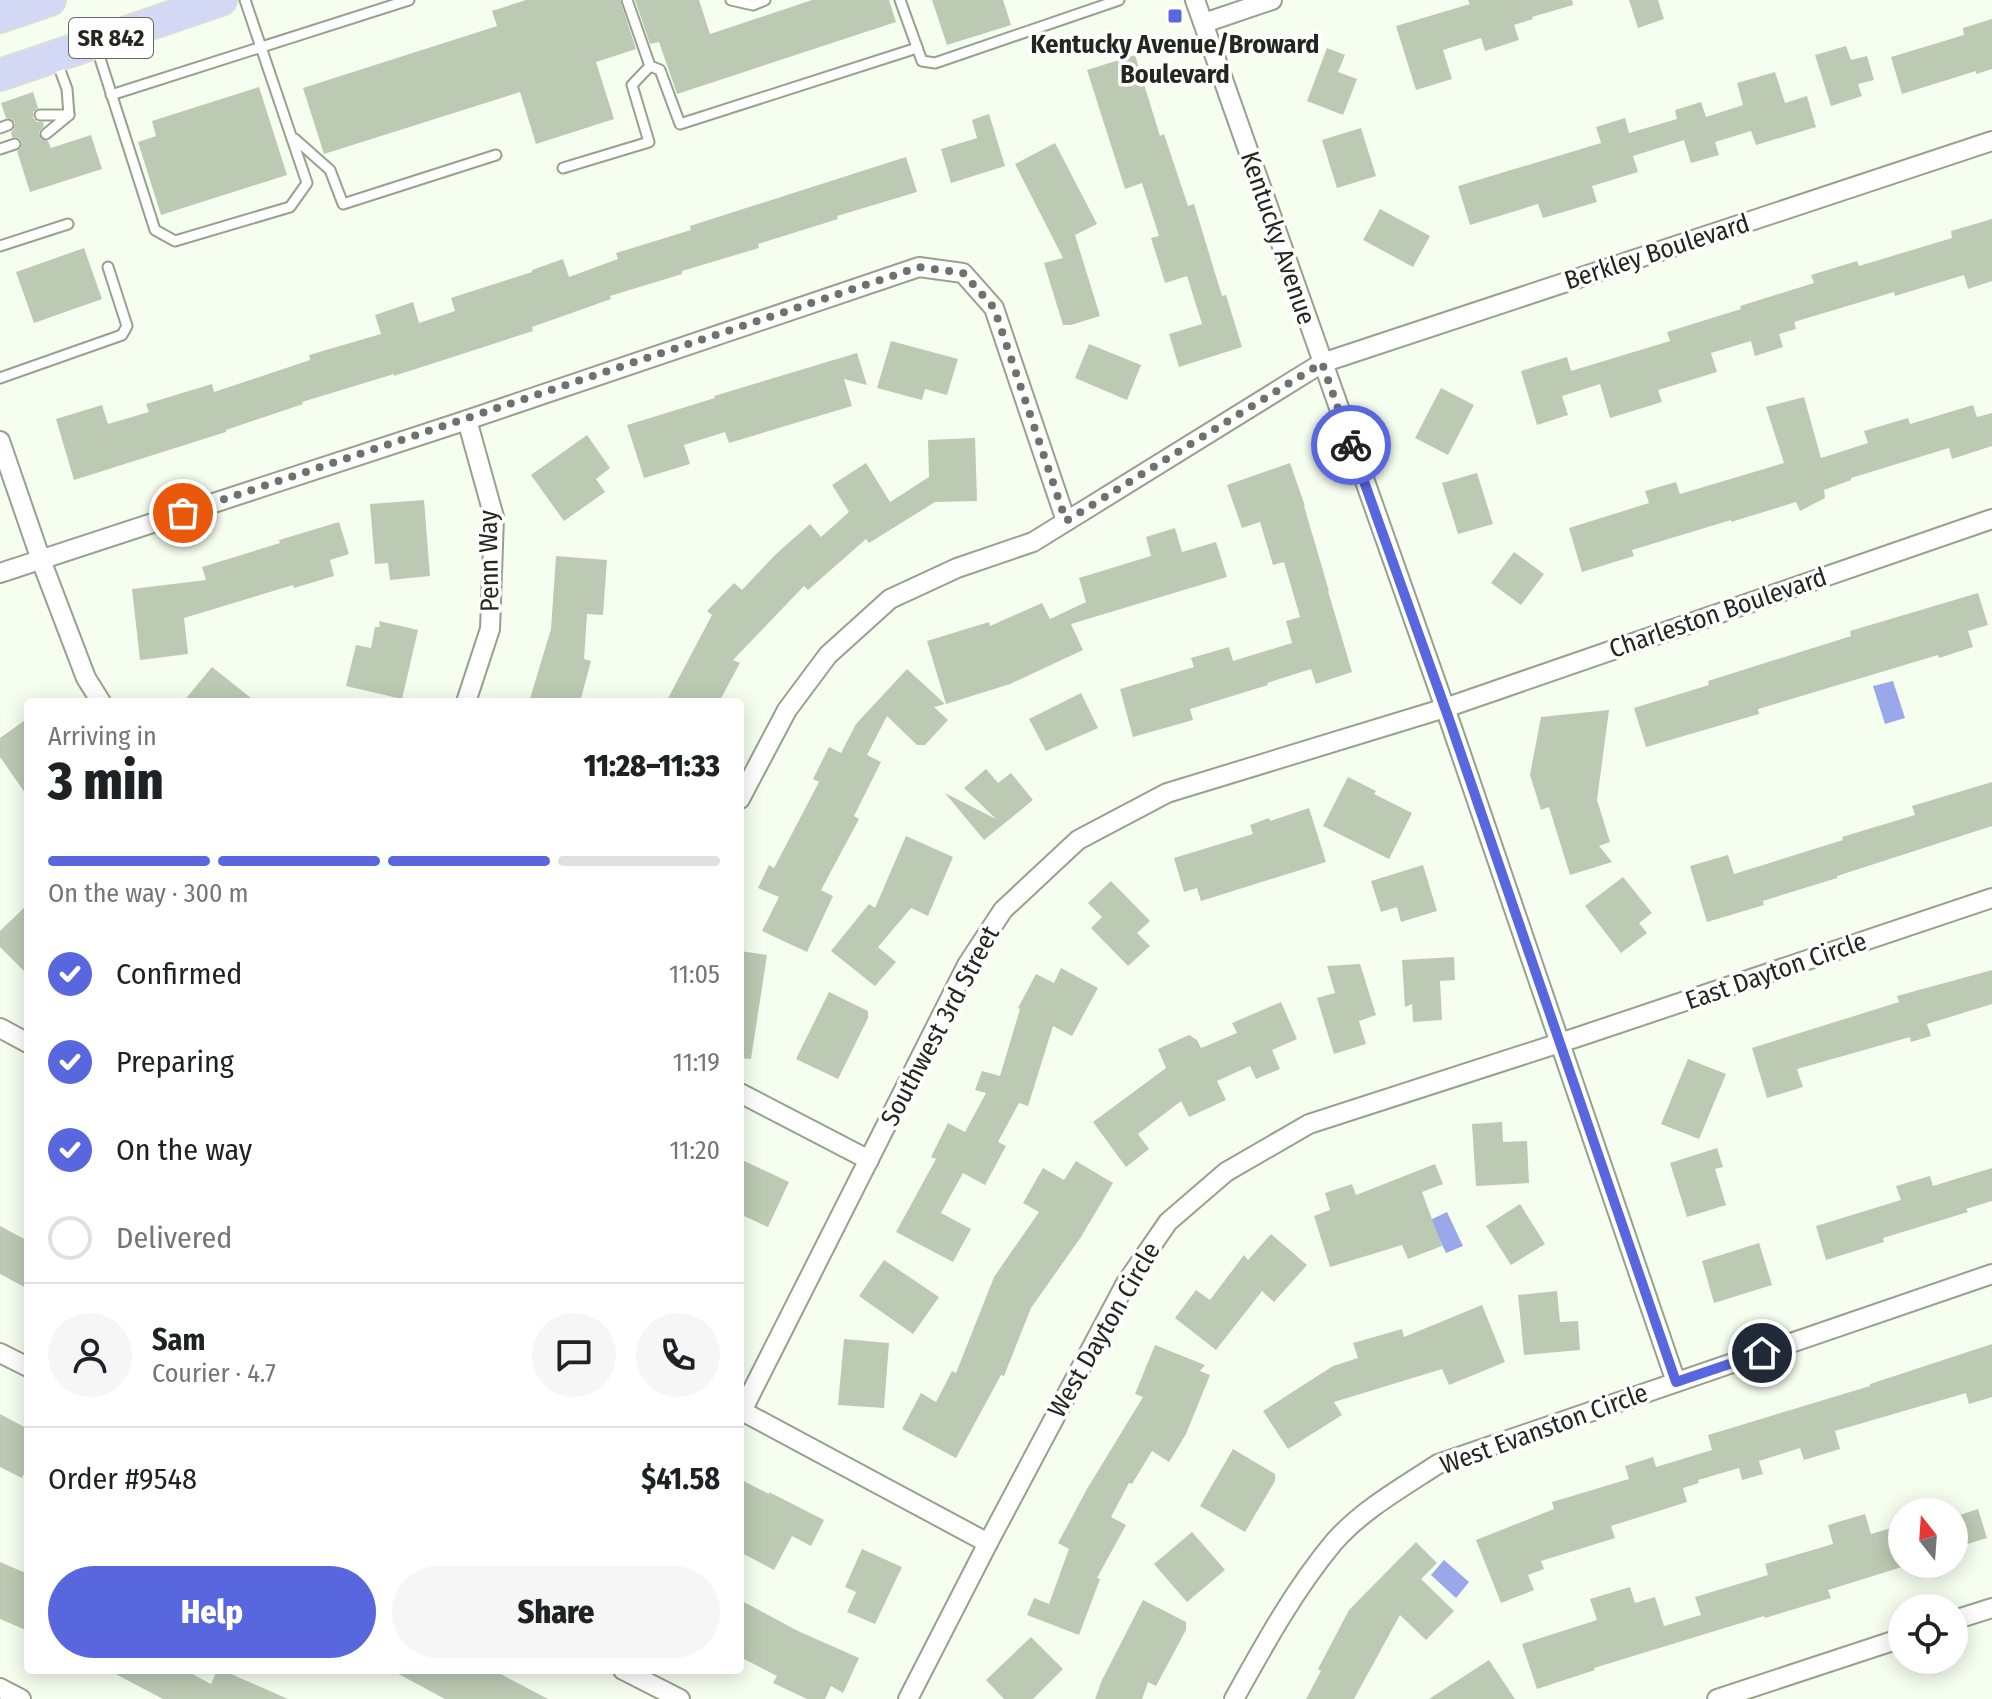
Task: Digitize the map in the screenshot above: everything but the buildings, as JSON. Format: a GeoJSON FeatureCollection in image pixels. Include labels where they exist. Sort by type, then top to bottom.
{"type":"FeatureCollection","features":[{"type":"Feature","properties":{"kind":"main road","name":"SR 842"},"geometry":{"type":"LineString","coordinates":[[0,75],[221,0]]}},
{"type":"Feature","properties":{"kind":"main road","name":"SR 842"},"geometry":{"type":"LineString","coordinates":[[0,17],[41,1]]}},
{"type":"Feature","properties":{"kind":"street","name":"Kentucky Avenue"},"geometry":{"type":"LineString","coordinates":[[1195,0],[1445,708],[1676,1382]]}},
{"type":"Feature","properties":{"kind":"street"},"geometry":{"type":"LineString","coordinates":[[1204,23],[1272,0]]}},
{"type":"Feature","properties":{"kind":"street","name":"Berkley Boulevard"},"geometry":{"type":"LineString","coordinates":[[744,791],[787,710],[828,655],[890,599],[957,568],[1033,542],[1322,363],[1992,141]]}},
{"type":"Feature","properties":{"kind":"street"},"geometry":{"type":"LineString","coordinates":[[0,573],[919,267],[963,273],[994,308],[1066,521]]}},
{"type":"Feature","properties":{"kind":"street","name":"Penn Way"},"geometry":{"type":"LineString","coordinates":[[467,420],[494,517],[490,629],[467,698]]}},
{"type":"Feature","properties":{"kind":"street"},"geometry":{"type":"LineString","coordinates":[[0,441],[86,678],[98,698]]}},
{"type":"Feature","properties":{"kind":"street","name":"Charleston Boulevard"},"geometry":{"type":"LineString","coordinates":[[1445,708],[1992,519]]}},
{"type":"Feature","properties":{"kind":"street","name":"Southwest 3rd Street"},"geometry":{"type":"LineString","coordinates":[[744,1405],[967,965],[1003,910],[1078,840],[1167,793],[1445,708]]}},
{"type":"Feature","properties":{"kind":"street","name":"East Dayton Circle"},"geometry":{"type":"LineString","coordinates":[[1560,1043],[1992,898]]}},
{"type":"Feature","properties":{"kind":"street"},"geometry":{"type":"LineString","coordinates":[[0,1028],[24,1041]]}},
{"type":"Feature","properties":{"kind":"street","name":"West Dayton Circle"},"geometry":{"type":"LineString","coordinates":[[908,1699],[1126,1283],[1168,1222],[1226,1172],[1309,1124],[1560,1043]]}},
{"type":"Feature","properties":{"kind":"street"},"geometry":{"type":"LineString","coordinates":[[744,1095],[869,1160]]}},
{"type":"Feature","properties":{"kind":"street","name":"West Evanston Circle"},"geometry":{"type":"LineString","coordinates":[[1234,1699],[1279,1618],[1335,1541],[1379,1502],[1438,1464],[1992,1274]]}},
{"type":"Feature","properties":{"kind":"street"},"geometry":{"type":"LineString","coordinates":[[0,1353],[24,1365]]}},
{"type":"Feature","properties":{"kind":"street"},"geometry":{"type":"LineString","coordinates":[[744,1413],[988,1543]]}},
{"type":"Feature","properties":{"kind":"street"},"geometry":{"type":"LineString","coordinates":[[1968,1616],[1992,1608]]}},
{"type":"Feature","properties":{"kind":"street"},"geometry":{"type":"LineString","coordinates":[[1717,1699],[1888,1643]]}},
{"type":"Feature","properties":{"kind":"street"},"geometry":{"type":"LineString","coordinates":[[631,1674],[680,1699]]}},
{"type":"Feature","properties":{"kind":"street"},"geometry":{"type":"LineString","coordinates":[[0,1688],[21,1699]]}},
{"type":"Feature","properties":{"kind":"lane"},"geometry":{"type":"LineString","coordinates":[[95,43],[155,230],[175,241],[290,207],[307,183],[245,0]]}},
{"type":"Feature","properties":{"kind":"lane"},"geometry":{"type":"LineString","coordinates":[[111,95],[390,3],[409,0]]}},
{"type":"Feature","properties":{"kind":"lane"},"geometry":{"type":"LineString","coordinates":[[627,0],[650,66],[660,70],[680,124],[917,48]]}},
{"type":"Feature","properties":{"kind":"lane"},"geometry":{"type":"LineString","coordinates":[[731,0],[753,5],[765,0]]}},
{"type":"Feature","properties":{"kind":"lane"},"geometry":{"type":"LineString","coordinates":[[900,0],[922,61],[935,63],[1119,0]]}},
{"type":"Feature","properties":{"kind":"lane"},"geometry":{"type":"LineString","coordinates":[[55,56],[67,89],[69,115]]}},
{"type":"Feature","properties":{"kind":"lane"},"geometry":{"type":"LineString","coordinates":[[563,168],[649,142],[632,85],[650,66]]}},
{"type":"Feature","properties":{"kind":"lane"},"geometry":{"type":"LineString","coordinates":[[40,115],[69,115]]}},
{"type":"Feature","properties":{"kind":"lane"},"geometry":{"type":"LineString","coordinates":[[46,134],[69,115]]}},
{"type":"Feature","properties":{"kind":"lane"},"geometry":{"type":"LineString","coordinates":[[292,137],[330,170],[343,204],[496,155]]}},
{"type":"Feature","properties":{"kind":"lane"},"geometry":{"type":"LineString","coordinates":[[1,145],[15,144]]}},
{"type":"Feature","properties":{"kind":"lane"},"geometry":{"type":"LineString","coordinates":[[0,246],[68,224]]}},
{"type":"Feature","properties":{"kind":"lane"},"geometry":{"type":"LineString","coordinates":[[0,378],[122,335],[127,326],[108,267]]}},
{"type":"Feature","properties":{"kind":"water"},"geometry":{"type":"Polygon","coordinates":[[[1893,681],[1905,718],[1885,724],[1873,686],[1893,681]]]}},
{"type":"Feature","properties":{"kind":"water"},"geometry":{"type":"Polygon","coordinates":[[[1447,1212],[1463,1246],[1446,1253],[1430,1220],[1447,1212]]]}},
{"type":"Feature","properties":{"kind":"water"},"geometry":{"type":"Polygon","coordinates":[[[1444,1560],[1469,1582],[1456,1598],[1431,1575],[1444,1560]]]}},
{"type":"Feature","properties":{"kind":"way so far"},"geometry":{"type":"LineString","coordinates":[[183,513],[919,267],[963,273],[994,308],[1066,521],[1322,363],[1351,445]]}},
{"type":"Feature","properties":{"kind":"place","name":"Kentucky Avenue/Broward Boulevard"},"geometry":{"type":"Point","coordinates":[1175,16]}},
{"type":"Feature","properties":{"kind":"route"},"geometry":{"type":"LineString","coordinates":[[1351,445],[1450,722],[1676,1382],[1762,1353]]}}]}
